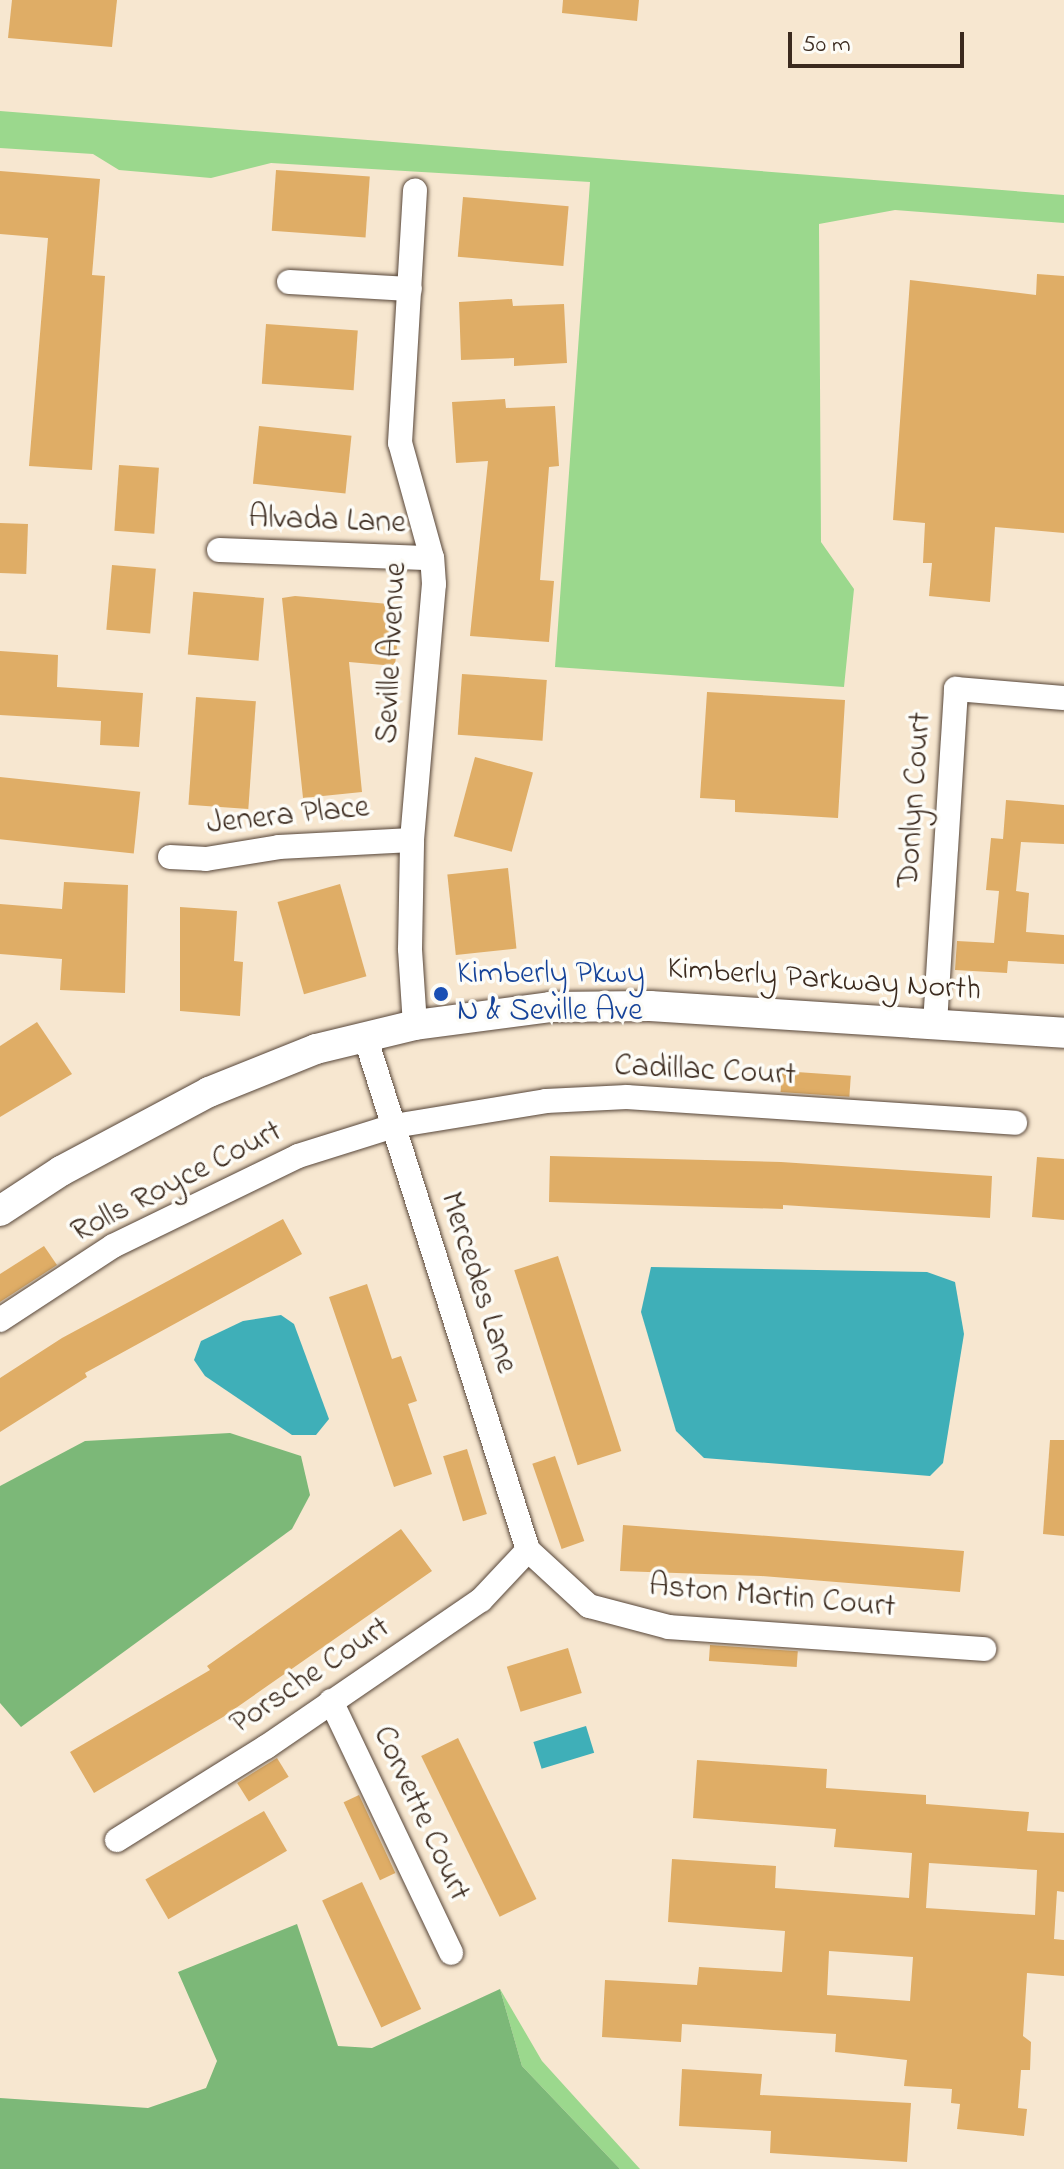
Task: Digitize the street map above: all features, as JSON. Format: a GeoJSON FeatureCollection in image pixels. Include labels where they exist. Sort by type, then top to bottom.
{"type":"FeatureCollection","features":[{"type":"Feature","properties":{"kind":"street","name":"Seville Avenue"},"geometry":{"type":"LineString","coordinates":[[415,190],[400,443],[432,558],[434,614],[412,840],[410,949],[415,1025]]}},
{"type":"Feature","properties":{"kind":"street"},"geometry":{"type":"LineString","coordinates":[[289,282],[410,289]]}},
{"type":"Feature","properties":{"kind":"street","name":"Alvada Lane"},"geometry":{"type":"LineString","coordinates":[[219,550],[432,558]]}},
{"type":"Feature","properties":{"kind":"street","name":"Donlyn Court"},"geometry":{"type":"LineString","coordinates":[[935,1024],[956,689],[1064,698]]}},
{"type":"Feature","properties":{"kind":"street","name":"Jenera Place"},"geometry":{"type":"LineString","coordinates":[[170,857],[206,859],[279,847],[412,840]]}},
{"type":"Feature","properties":{"kind":"street","name":"Kimberly Parkway North"},"geometry":{"type":"LineString","coordinates":[[0,1211],[61,1171],[209,1092],[316,1049],[415,1025],[550,1007],[636,1006],[1064,1033]]}},
{"type":"Feature","properties":{"kind":"street","name":"Mercedes Lane"},"geometry":{"type":"LineString","coordinates":[[365,1036],[528,1550]]}},
{"type":"Feature","properties":{"kind":"street","name":"Cadillac Court"},"geometry":{"type":"LineString","coordinates":[[394,1126],[546,1101],[627,1097],[1015,1123]]}},
{"type":"Feature","properties":{"kind":"street","name":"Rolls Royce Court"},"geometry":{"type":"LineString","coordinates":[[0,1320],[113,1246],[298,1156],[394,1126]]}},
{"type":"Feature","properties":{"kind":"street","name":"Aston Martin Court"},"geometry":{"type":"LineString","coordinates":[[528,1550],[589,1606],[669,1627],[984,1649]]}},
{"type":"Feature","properties":{"kind":"street","name":"Porsche Court"},"geometry":{"type":"LineString","coordinates":[[117,1840],[481,1600],[528,1550]]}},
{"type":"Feature","properties":{"kind":"street","name":"Corvette Court"},"geometry":{"type":"LineString","coordinates":[[331,1701],[451,1953]]}},
{"type":"Feature","properties":{"kind":"green space"},"geometry":{"type":"Polygon","coordinates":[[[0,111],[1064,195],[1064,223],[895,210],[819,224],[821,542],[854,589],[844,687],[555,667],[590,182],[271,163],[211,178],[119,170],[93,154],[0,148],[0,111]]]}},
{"type":"Feature","properties":{"kind":"green space"},"geometry":{"type":"Polygon","coordinates":[[[230,1433],[301,1456],[310,1495],[292,1529],[21,1727],[0,1703],[0,1486],[85,1441],[230,1433]]]}},
{"type":"Feature","properties":{"kind":"green space"},"geometry":{"type":"Polygon","coordinates":[[[297,1924],[338,2046],[372,2048],[500,1989],[522,2066],[620,2169],[0,2169],[0,2098],[148,2108],[206,2088],[217,2061],[178,1972],[297,1924]]]}},
{"type":"Feature","properties":{"kind":"green space"},"geometry":{"type":"Polygon","coordinates":[[[500,1989],[542,2061],[640,2169],[620,2169],[522,2066],[500,1989]]]}},
{"type":"Feature","properties":{"kind":"water"},"geometry":{"type":"Polygon","coordinates":[[[651,1267],[927,1272],[955,1282],[964,1334],[943,1463],[930,1476],[704,1458],[676,1431],[641,1312],[651,1267]]]}},
{"type":"Feature","properties":{"kind":"water"},"geometry":{"type":"Polygon","coordinates":[[[281,1315],[294,1324],[329,1419],[316,1435],[292,1435],[205,1376],[194,1360],[201,1341],[243,1321],[281,1315]]]}},
{"type":"Feature","properties":{"kind":"water"},"geometry":{"type":"Polygon","coordinates":[[[586,1726],[594,1753],[542,1769],[533,1742],[586,1726]]]}},
{"type":"Feature","properties":{"kind":"building"},"geometry":{"type":"Polygon","coordinates":[[[12,0],[117,0],[112,47],[8,38],[12,0]]]}},
{"type":"Feature","properties":{"kind":"building"},"geometry":{"type":"Polygon","coordinates":[[[563,0],[639,0],[637,21],[562,13],[563,0]]]}},
{"type":"Feature","properties":{"kind":"building"},"geometry":{"type":"Polygon","coordinates":[[[276,170],[370,177],[366,237],[272,231],[276,170]]]}},
{"type":"Feature","properties":{"kind":"building"},"geometry":{"type":"Polygon","coordinates":[[[0,171],[100,179],[92,275],[105,276],[92,470],[29,466],[48,238],[0,234],[0,171]]]}},
{"type":"Feature","properties":{"kind":"building"},"geometry":{"type":"Polygon","coordinates":[[[463,197],[569,206],[563,266],[458,257],[463,197]]]}},
{"type":"Feature","properties":{"kind":"building"},"geometry":{"type":"Polygon","coordinates":[[[1037,274],[1064,276],[1064,533],[995,527],[990,602],[929,596],[932,563],[923,563],[925,523],[893,520],[910,280],[1036,295],[1037,274]]]}},
{"type":"Feature","properties":{"kind":"building"},"geometry":{"type":"Polygon","coordinates":[[[512,299],[513,306],[564,304],[567,363],[514,366],[514,358],[461,360],[459,302],[512,299]]]}},
{"type":"Feature","properties":{"kind":"building"},"geometry":{"type":"Polygon","coordinates":[[[266,324],[358,330],[354,390],[262,384],[266,324]]]}},
{"type":"Feature","properties":{"kind":"building"},"geometry":{"type":"Polygon","coordinates":[[[505,399],[506,408],[555,406],[559,466],[549,467],[540,580],[554,581],[549,642],[470,636],[488,461],[456,463],[452,402],[505,399]]]}},
{"type":"Feature","properties":{"kind":"building"},"geometry":{"type":"Polygon","coordinates":[[[259,426],[351,436],[345,493],[253,484],[259,426]]]}},
{"type":"Feature","properties":{"kind":"building"},"geometry":{"type":"Polygon","coordinates":[[[119,465],[159,468],[154,534],[114,531],[119,465]]]}},
{"type":"Feature","properties":{"kind":"building"},"geometry":{"type":"Polygon","coordinates":[[[0,523],[28,524],[26,574],[0,573],[0,523]]]}},
{"type":"Feature","properties":{"kind":"building"},"geometry":{"type":"Polygon","coordinates":[[[112,565],[156,569],[150,634],[106,630],[112,565]]]}},
{"type":"Feature","properties":{"kind":"building"},"geometry":{"type":"Polygon","coordinates":[[[193,592],[264,598],[259,661],[188,655],[193,592]]]}},
{"type":"Feature","properties":{"kind":"building"},"geometry":{"type":"Polygon","coordinates":[[[295,596],[401,605],[395,666],[349,662],[362,792],[303,798],[282,598],[295,596]]]}},
{"type":"Feature","properties":{"kind":"building"},"geometry":{"type":"Polygon","coordinates":[[[0,651],[58,655],[57,687],[143,693],[139,747],[100,745],[101,721],[0,715],[0,651]]]}},
{"type":"Feature","properties":{"kind":"building"},"geometry":{"type":"Polygon","coordinates":[[[462,674],[547,680],[543,741],[458,735],[462,674]]]}},
{"type":"Feature","properties":{"kind":"building"},"geometry":{"type":"Polygon","coordinates":[[[707,692],[845,700],[838,818],[735,812],[735,800],[700,798],[707,692]]]}},
{"type":"Feature","properties":{"kind":"building"},"geometry":{"type":"Polygon","coordinates":[[[196,697],[256,701],[248,809],[188,805],[196,697]]]}},
{"type":"Feature","properties":{"kind":"building"},"geometry":{"type":"Polygon","coordinates":[[[475,757],[533,773],[512,852],[454,836],[475,757]]]}},
{"type":"Feature","properties":{"kind":"building"},"geometry":{"type":"Polygon","coordinates":[[[0,777],[140,792],[134,853],[0,839],[0,777]]]}},
{"type":"Feature","properties":{"kind":"building"},"geometry":{"type":"Polygon","coordinates":[[[1006,800],[1064,805],[1064,844],[1021,842],[1016,891],[1029,893],[1026,932],[1064,935],[1064,964],[1008,961],[1007,973],[955,970],[957,941],[994,943],[999,891],[986,890],[991,838],[1003,839],[1006,800]]]}},
{"type":"Feature","properties":{"kind":"building"},"geometry":{"type":"Polygon","coordinates":[[[508,868],[516,949],[456,955],[447,874],[508,868]]]}},
{"type":"Feature","properties":{"kind":"building"},"geometry":{"type":"Polygon","coordinates":[[[64,882],[128,885],[125,993],[60,990],[62,959],[0,954],[0,904],[62,909],[64,882]]]}},
{"type":"Feature","properties":{"kind":"building"},"geometry":{"type":"Polygon","coordinates":[[[340,884],[366,976],[304,994],[278,902],[340,884]]]}},
{"type":"Feature","properties":{"kind":"building"},"geometry":{"type":"Polygon","coordinates":[[[180,907],[237,911],[234,961],[243,962],[240,1016],[180,1011],[180,907]]]}},
{"type":"Feature","properties":{"kind":"building"},"geometry":{"type":"Polygon","coordinates":[[[37,1022],[72,1074],[0,1117],[0,1046],[37,1022]]]}},
{"type":"Feature","properties":{"kind":"building"},"geometry":{"type":"Polygon","coordinates":[[[782,1071],[851,1076],[849,1097],[781,1092],[782,1071]]]}},
{"type":"Feature","properties":{"kind":"building"},"geometry":{"type":"Polygon","coordinates":[[[550,1156],[781,1162],[992,1176],[990,1218],[783,1205],[783,1209],[549,1202],[550,1156]]]}},
{"type":"Feature","properties":{"kind":"building"},"geometry":{"type":"Polygon","coordinates":[[[1037,1157],[1064,1159],[1064,1220],[1032,1217],[1037,1157]]]}},
{"type":"Feature","properties":{"kind":"building"},"geometry":{"type":"Polygon","coordinates":[[[283,1219],[302,1254],[85,1373],[87,1377],[0,1432],[0,1378],[62,1338],[283,1219]]]}},
{"type":"Feature","properties":{"kind":"building"},"geometry":{"type":"Polygon","coordinates":[[[44,1246],[57,1265],[0,1302],[0,1274],[44,1246]]]}},
{"type":"Feature","properties":{"kind":"building"},"geometry":{"type":"Polygon","coordinates":[[[558,1256],[621,1451],[578,1465],[514,1270],[558,1256]]]}},
{"type":"Feature","properties":{"kind":"building"},"geometry":{"type":"Polygon","coordinates":[[[367,1284],[392,1359],[401,1356],[417,1401],[408,1404],[432,1474],[394,1487],[329,1297],[367,1284]]]}},
{"type":"Feature","properties":{"kind":"building"},"geometry":{"type":"Polygon","coordinates":[[[1050,1440],[1064,1440],[1064,1536],[1043,1534],[1050,1440]]]}},
{"type":"Feature","properties":{"kind":"building"},"geometry":{"type":"Polygon","coordinates":[[[467,1449],[487,1514],[463,1521],[443,1456],[467,1449]]]}},
{"type":"Feature","properties":{"kind":"building"},"geometry":{"type":"Polygon","coordinates":[[[555,1456],[584,1541],[562,1549],[532,1464],[555,1456]]]}},
{"type":"Feature","properties":{"kind":"building"},"geometry":{"type":"Polygon","coordinates":[[[623,1525],[964,1551],[960,1592],[761,1576],[620,1571],[623,1525]]]}},
{"type":"Feature","properties":{"kind":"building"},"geometry":{"type":"Polygon","coordinates":[[[401,1529],[432,1571],[223,1717],[94,1793],[70,1752],[210,1670],[207,1666],[401,1529]]]}},
{"type":"Feature","properties":{"kind":"building"},"geometry":{"type":"Polygon","coordinates":[[[710,1645],[798,1651],[797,1667],[709,1661],[710,1645]]]}},
{"type":"Feature","properties":{"kind":"building"},"geometry":{"type":"Polygon","coordinates":[[[568,1648],[582,1693],[521,1712],[507,1667],[568,1648]]]}},
{"type":"Feature","properties":{"kind":"building"},"geometry":{"type":"Polygon","coordinates":[[[458,1738],[536,1899],[500,1917],[421,1756],[458,1738]]]}},
{"type":"Feature","properties":{"kind":"building"},"geometry":{"type":"Polygon","coordinates":[[[277,1758],[289,1777],[249,1802],[237,1783],[277,1758]]]}},
{"type":"Feature","properties":{"kind":"building"},"geometry":{"type":"Polygon","coordinates":[[[697,1760],[827,1769],[826,1788],[926,1795],[926,1804],[1029,1812],[1027,1831],[1064,1833],[1064,1892],[1057,1891],[1054,1939],[1064,1940],[1064,1976],[1027,1973],[1023,2036],[1031,2042],[1030,2070],[1021,2070],[1018,2108],[1027,2109],[1024,2136],[957,2129],[960,2104],[951,2103],[952,2089],[904,2086],[907,2060],[835,2052],[836,2034],[682,2024],[681,2042],[602,2037],[605,1980],[697,1985],[699,1967],[782,1972],[785,1931],[668,1922],[672,1859],[776,1866],[775,1888],[909,1898],[912,1853],[834,1847],[836,1829],[693,1818],[697,1760]],[[929,1863],[926,1908],[1035,1915],[1037,1870],[929,1863]],[[829,1951],[827,1995],[910,2001],[913,1957],[829,1951]]]}},
{"type":"Feature","properties":{"kind":"building"},"geometry":{"type":"Polygon","coordinates":[[[359,1795],[395,1873],[380,1880],[344,1802],[359,1795]]]}},
{"type":"Feature","properties":{"kind":"building"},"geometry":{"type":"Polygon","coordinates":[[[264,1811],[287,1851],[168,1919],[145,1880],[264,1811]]]}},
{"type":"Feature","properties":{"kind":"building"},"geometry":{"type":"Polygon","coordinates":[[[362,1882],[421,2009],[381,2027],[322,1901],[362,1882]]]}},
{"type":"Feature","properties":{"kind":"building"},"geometry":{"type":"Polygon","coordinates":[[[682,2069],[762,2074],[760,2095],[911,2103],[907,2162],[770,2153],[771,2131],[679,2126],[682,2069]]]}},
{"type":"Feature","properties":{"kind":"place","name":"Kimberly Pkwy N & Seville Ave"},"geometry":{"type":"Point","coordinates":[441,994]}}]}
